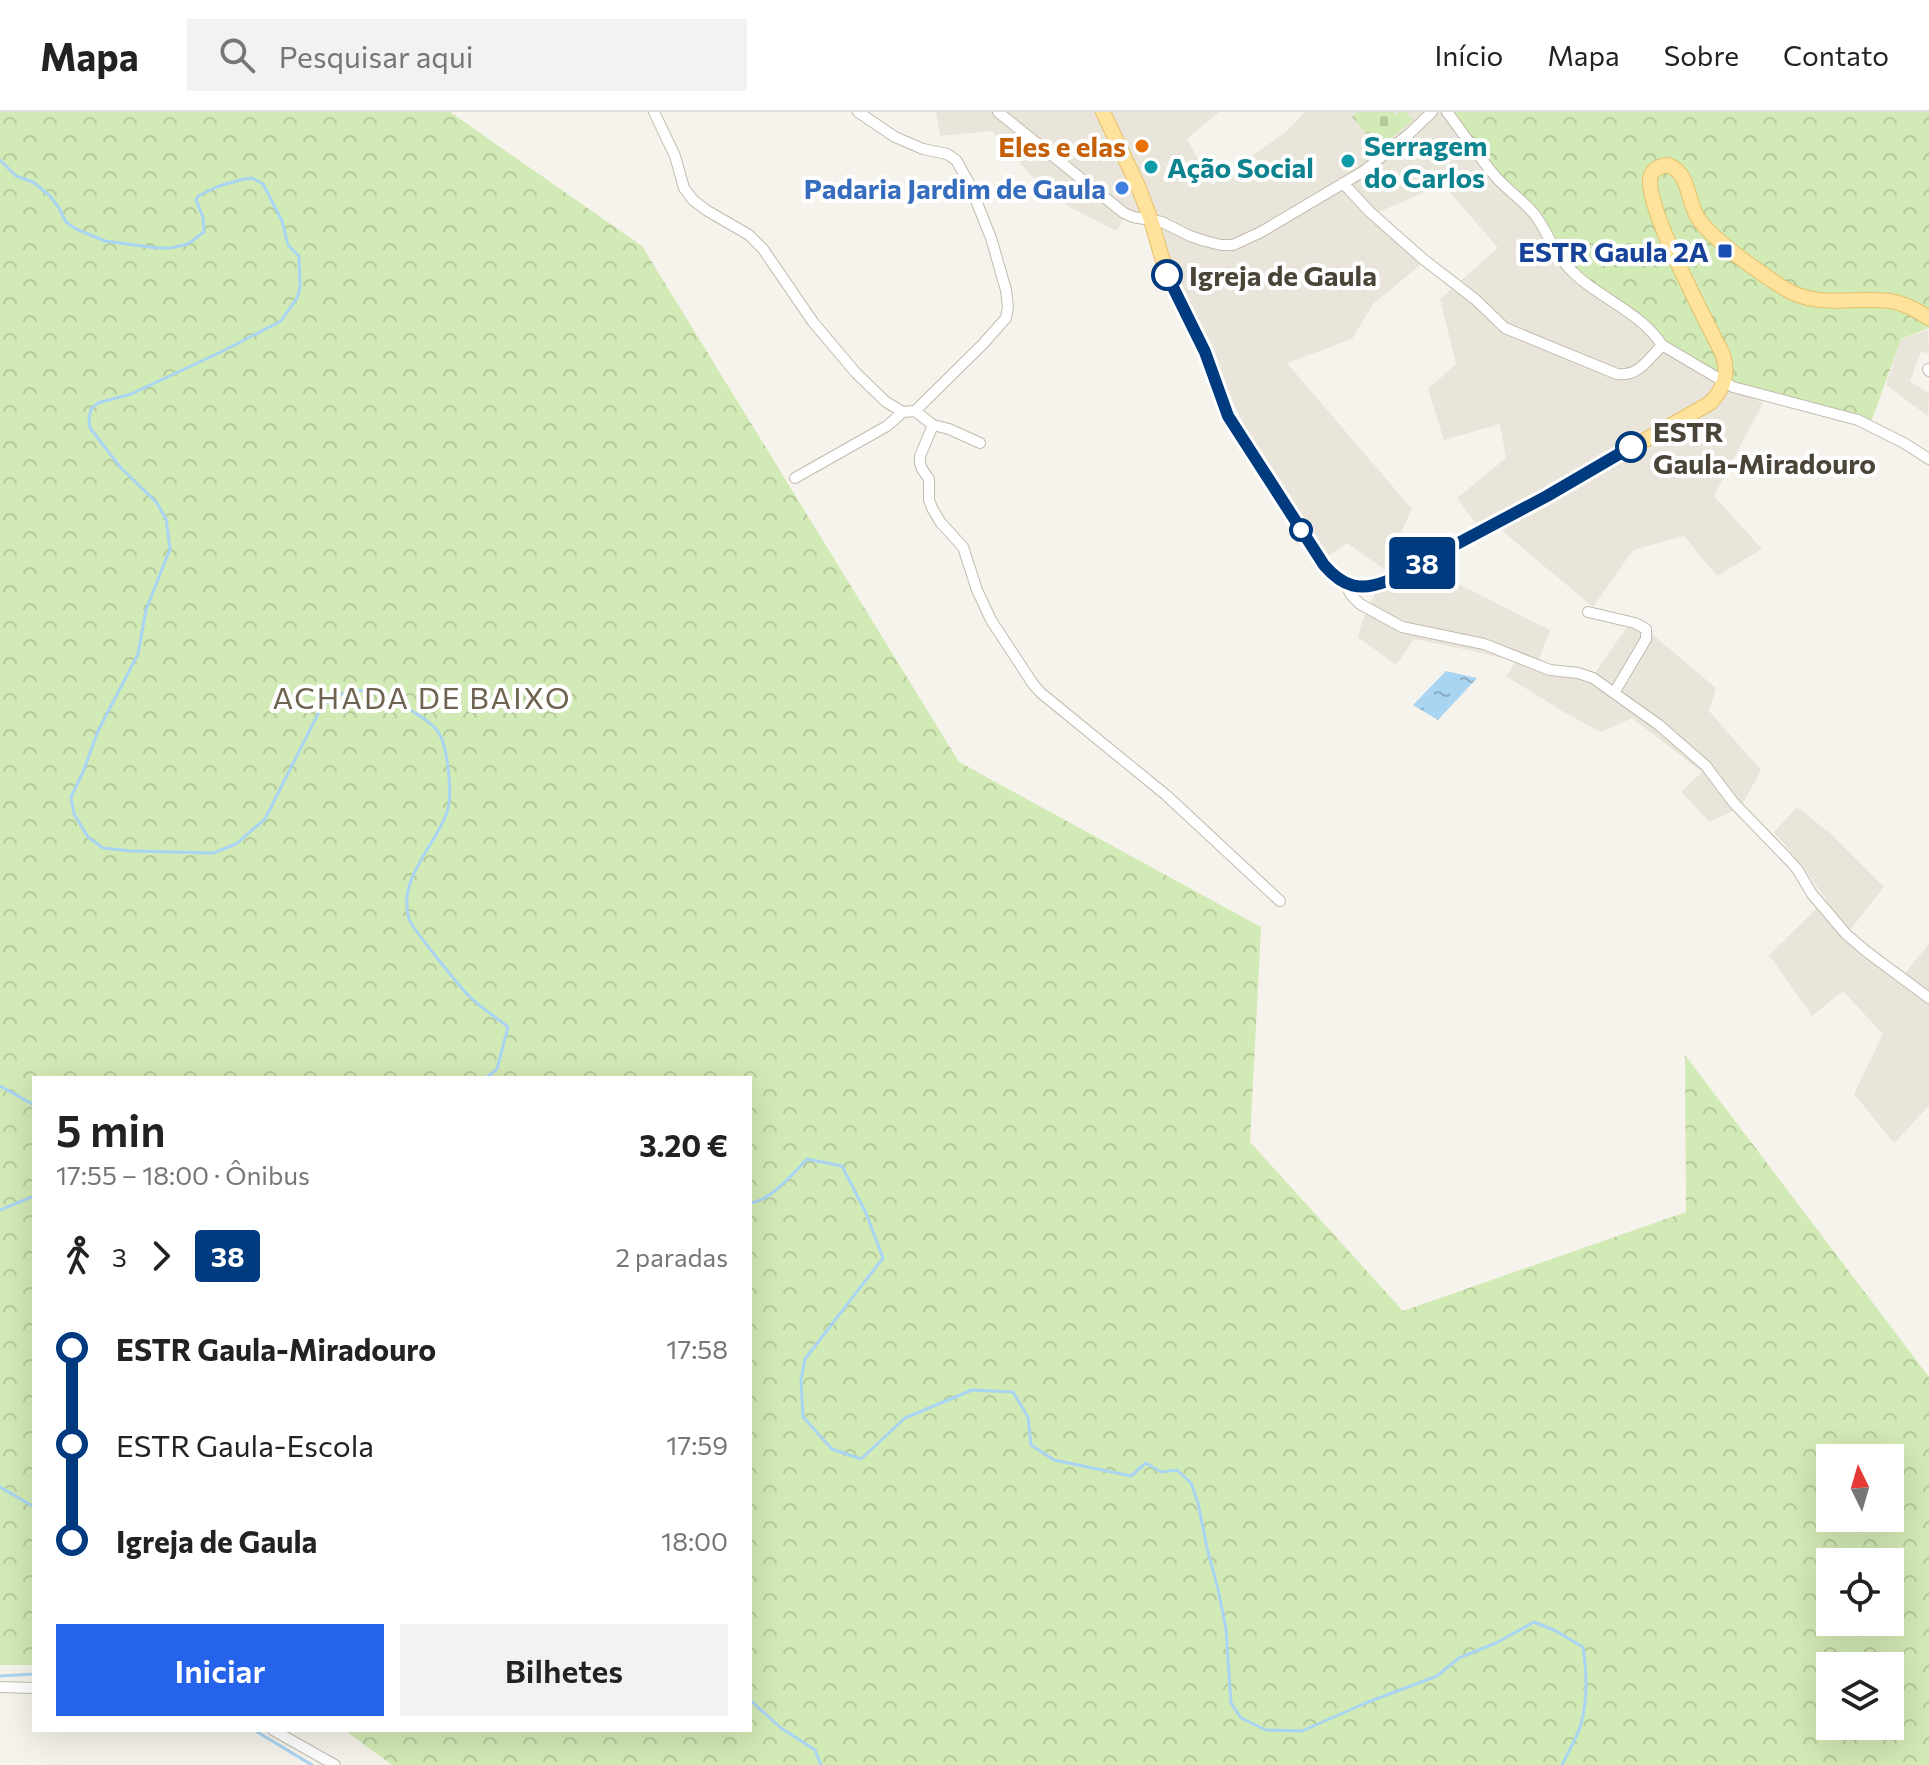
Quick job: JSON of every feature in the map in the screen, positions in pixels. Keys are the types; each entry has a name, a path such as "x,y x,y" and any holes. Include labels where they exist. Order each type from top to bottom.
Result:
{"main road":[{"path":"1103,112 1138,186 1167,275 1205,352 1228,416 1324,565 1333,576 1345,583 1365,587 1399,575 1547,496 1710,403 1719,393 1724,383 1726,365 1723,355 1674,252 1652,196 1652,172 1661,166 1673,167 1683,177 1693,210 1705,228 1784,288 1821,302 1893,301 1929,318"}],"street":[{"path":"654,112 675,156 684,188 693,200 749,235 763,249 813,322 856,373 886,402 903,412 915,411 1006,318 1006,290 991,238 969,183 956,160 947,154 923,149 895,137 858,112"},
{"path":"998,112 1124,213 1171,225 1190,236 1221,245 1244,241 1343,183 1379,160 1432,112"},
{"path":"1447,112 1497,178 1533,213 1567,266 1635,317 1656,335 1662,345 1724,383 1858,420 1929,459"},
{"path":"1343,183 1370,212 1423,259 1514,333 1624,375 1640,369 1662,345"},
{"path":"915,411 933,425 980,443"},
{"path":"795,478 887,426 903,412"},
{"path":"933,425 920,456 920,463 930,483 929,500 941,523 963,547 991,620 1033,684 1166,795 1280,901"},
{"path":"1345,583 1360,604 1402,627 1484,644 1542,668 1593,678 1659,725 1706,766 1733,802 1788,859 1812,894 1846,934 1929,998"},
{"path":"1588,612 1635,623 1646,629 1646,639 1614,693"},
{"path":"0,1687 32,1688"},
{"path":"277,1732 335,1765"}],"shaded area":[{"path":"936,112 1219,112 1187,139 1212,185 1287,131 1305,112 1491,112 1656,335 1726,386 1763,403 1714,496 1762,549 1717,576 1684,536 1633,550 1593,607 1500,529 1479,528 1457,498 1506,458 1500,424 1444,440 1428,389 1456,364 1440,299 1498,248 1443,184 1370,216 1424,262 1373,304 1352,339 1287,363 1412,509 1384,569 1347,543 1322,560 1274,489 1156,230 1230,244 1125,218 1116,231 1049,196 992,131 940,136"},
{"path":"1928,330 1929,354 1921,351 1910,381 1929,394 1928,416 1886,385 1901,339"},
{"path":"1425,567 1550,630 1537,665 1590,680 1627,627 1652,634 1716,688 1709,711 1761,770 1741,807 1710,822 1681,792 1702,772 1632,718 1601,732 1567,714 1506,676 1516,662 1414,639 1396,665 1358,637 1375,593"},
{"path":"1797,807 1830,833 1884,887 1850,930 1905,973 1929,944 1929,1106 1894,1143 1854,1094 1883,1034 1843,991 1812,1016 1769,955 1826,899 1774,832"}],"green space":[{"path":"0,112 450,112 642,246 959,762 1261,927 1250,1142 1403,1311 1686,1212 1685,1055 1929,1377 1929,1765 392,1765 347,1732 752,1732 752,1076 32,1076 32,1665 0,1665"},
{"path":"1357,112 1393,112 1396,115 1406,112 1413,120 1379,148 1352,117"},
{"path":"1448,112 1929,112 1929,328 1901,339 1870,425 1724,383 1576,275"}],"water":[{"path":"1446,671 1477,678 1438,720 1413,705"}],"waterway":[{"path":"0,160 16,176 33,182 50,196 66,222 76,229 105,241 157,248 188,244 204,232 203,217 196,200 198,196 219,186 252,178 263,184 282,221 288,245 299,256 300,288 281,321 131,394 98,403 91,409 90,428 121,468 157,503 166,519 170,549 146,610 138,654 98,731 71,797 74,814 88,837 103,848 213,853 236,844 265,819 322,706 328,701 349,692 371,692 418,715 436,729 444,745 450,794 447,812 408,890 409,919 469,996 508,1027 497,1069 488,1076"},
{"path":"0,1086 32,1104"},
{"path":"752,1202 773,1192 807,1159 842,1166 866,1213 883,1258 805,1359 801,1380 803,1417 832,1449 861,1459 905,1418 972,1390 1013,1392 1028,1417 1031,1445 1054,1460 1131,1476 1146,1463 1161,1472 1177,1470 1191,1483 1226,1629 1231,1703 1241,1718 1266,1730 1302,1731 1437,1676 1459,1658 1496,1643 1534,1622 1583,1647 1585,1705 1577,1734 1562,1765"},
{"path":"0,1210 32,1197"},
{"path":"0,1487 32,1506"},
{"path":"0,1676 32,1674"},
{"path":"752,1702 781,1728 815,1750 821,1765"},
{"path":"257,1732 312,1765"}],"bus line":[{"name":"38","path":"1167,275 1205,352 1228,416 1324,565 1333,576 1353,586 1365,587 1387,581 1547,496 1631,447"}],"place":[{"name":"Eles e elas","path":"1142,146"},
{"name":"Serragem do Carlos","path":"1348,161"},
{"name":"Ação Social","path":"1151,167"},
{"name":"Padaria Jardim de Gaula","path":"1122,188"},
{"name":"ESTR Gaula 2A","path":"1725,251"},
{"name":"Igreja de Gaula","path":"1167,275"},
{"name":"ESTR Gaula-Miradouro","path":"1631,447"}],"district":[{"name":"ACHADA DE BAIXO","path":"422,696"}]}
